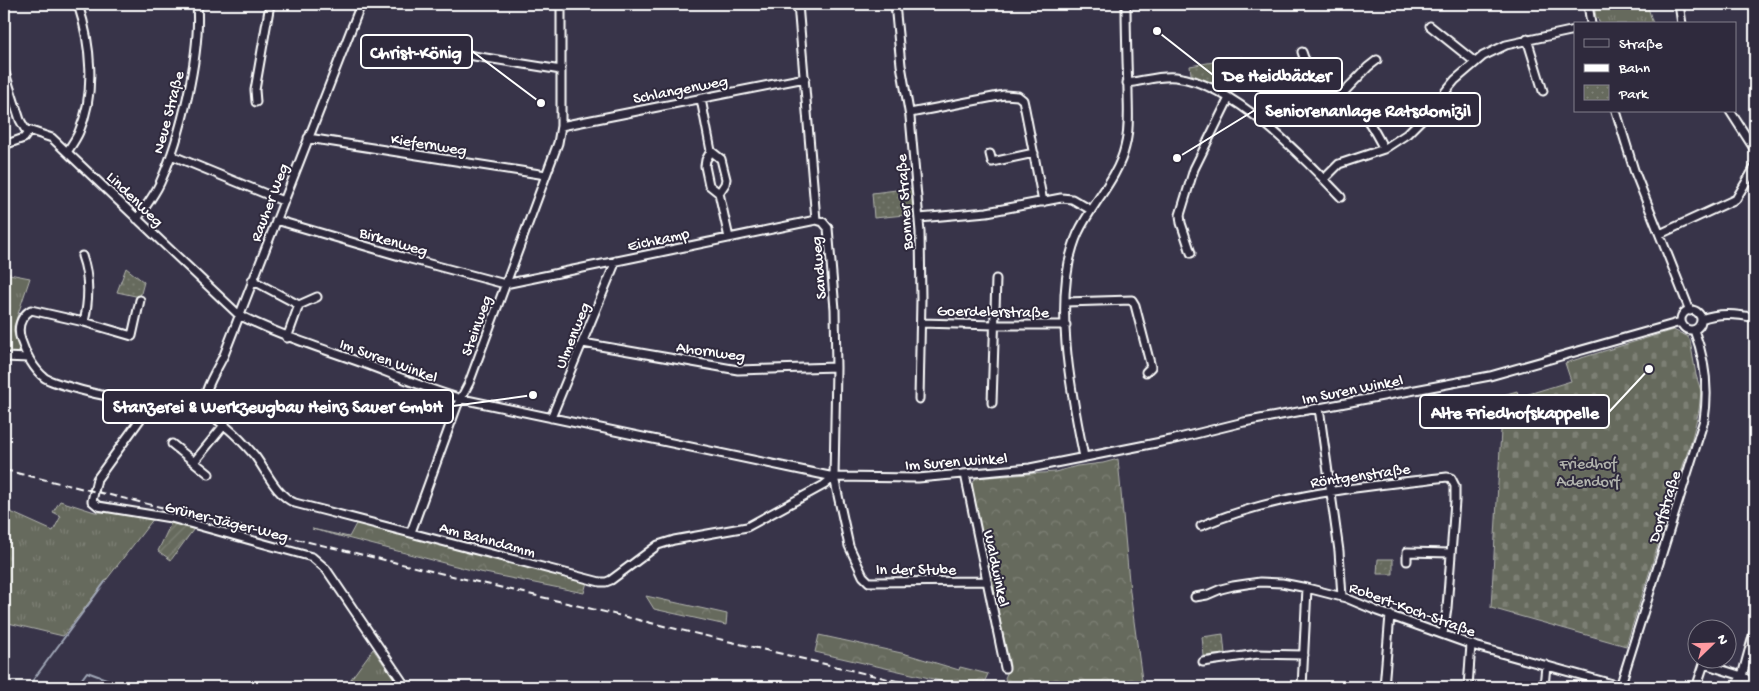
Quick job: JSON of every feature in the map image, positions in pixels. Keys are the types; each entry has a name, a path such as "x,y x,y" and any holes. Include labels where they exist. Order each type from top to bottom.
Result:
{"street":[{"path":"67,152 78,134 83,121 89,80 86,29 78,4"},
{"name":"Neue Straße","path":"137,219 157,189 171,155 181,120 193,65 197,34 197,4"},
{"path":"256,102 256,84 270,4"},
{"name":"Rauher Weg","path":"205,412 203,405 206,392 224,355 361,4"},
{"name":"Steinweg","path":"411,532 457,406 462,399 558,143 561,126 561,4"},
{"name":"Sandweg","path":"798,4 816,220 824,222 828,228 835,308 834,477"},
{"name":"Bonner Straße","path":"895,4 901,65 910,113 919,218 921,252 919,399"},
{"path":"1084,457 1071,387 1065,302 1069,260 1079,233 1119,165 1125,150 1128,134 1126,4"},
{"path":"1588,4 1592,22"},
{"path":"1678,4 1682,22"},
{"path":"1430,26 1474,62"},
{"path":"1324,178 1339,164 1384,149 1408,133 1455,80 1474,62 1494,50 1527,39 1574,30"},
{"path":"1527,39 1542,91"},
{"path":"430,49 561,70"},
{"path":"1302,52 1305,63 1311,70 1325,83 1342,94 1366,118 1384,149"},
{"path":"1342,94 1377,60"},
{"path":"4,70 20,120 25,129 29,131 24,138 4,145"},
{"path":"1127,83 1162,77 1179,77 1205,86 1229,98 1268,127 1324,178 1341,197"},
{"name":"Schlangenweg","path":"561,126 805,78"},
{"path":"910,113 1004,95 1018,96 1024,104 1043,202"},
{"path":"1192,253 1180,214 1194,169 1229,98"},
{"path":"701,99 711,151 705,164 709,185 719,193 729,238"},
{"path":"1616,112 1634,170 1690,310 1697,313 1701,320 1699,326 1694,330 1686,328 1682,322 1683,314 1690,310"},
{"path":"1731,112 1755,150"},
{"name":"Lindenweg","path":"29,131 48,136 67,152 239,315"},
{"name":"Kiefernweg","path":"308,138 546,175"},
{"path":"711,151 722,161 726,179 719,193"},
{"path":"990,154 992,162 1034,153"},
{"path":"171,155 283,201"},
{"path":"1660,234 1736,199 1755,167"},
{"path":"919,218 987,212 1067,198 1091,210"},
{"name":"Birkenweg","path":"276,220 406,258 505,284"},
{"name":"Eichkamp","path":"505,284 816,220"},
{"path":"82,256 88,289 84,322"},
{"name":"Ulmenweg","path":"551,418 616,261"},
{"path":"992,403 996,279"},
{"path":"252,280 299,305"},
{"path":"287,338 299,305 317,296"},
{"path":"4,357 29,358 21,340 19,327 25,313 31,310 84,322 132,336 140,300"},
{"path":"1065,302 1132,300 1135,305 1151,367 1146,372"},
{"name":"Im Suren Winkel","path":"239,315 287,338 462,399 834,477 901,478 1018,470 1171,440 1235,424 1490,376 1682,322"},
{"path":"1701,320 1711,316 1734,315 1755,318"},
{"name":"Goerdelerstraße","path":"921,323 1066,325"},
{"name":"Dorfstraße","path":"1620,686 1704,420 1706,383 1702,356 1694,330"},
{"name":"Ahornweg","path":"583,343 736,370 836,367"},
{"name":"Am Bahndamm","path":"29,358 38,371 52,381 98,395 192,407 205,412 224,424 255,456 280,492 290,501 600,582 606,582 615,577 658,545 674,540 747,527 824,485 834,477"},
{"name":"Grüner-Jäger-Weg","path":"150,402 147,410 97,479 92,501 94,504 171,518 312,557 329,574 406,687"},
{"path":"1319,408 1340,557 1342,596"},
{"path":"194,462 224,424"},
{"path":"172,444 209,474"},
{"name":"Waldwinkel","path":"964,474 1005,668"},
{"name":"In der Stube","path":"834,477 848,546 866,580 874,583 987,581"},
{"name":"Röntgenstraße","path":"1201,526 1269,503 1331,492 1451,478 1455,486 1455,497 1447,608 1443,634"},
{"path":"1407,561 1407,552 1451,553"},
{"name":"Robert-Koch-Straße","path":"1196,597 1207,595 1220,589 1260,582 1282,583 1307,588 1342,596 1471,644 1620,686"},
{"path":"1302,687 1307,588"},
{"path":"1384,687 1390,615"},
{"path":"1735,687 1742,676 1755,629"},
{"path":"1468,687 1471,644"},
{"path":"1203,662 1258,654 1304,655"},
{"path":"1544,687 1546,665"},
{"path":"1698,682 1703,668"},
{"path":"1722,668 1742,676 1755,685"}],"green space":[{"path":"1594,4 1647,4 1652,22 1599,22 1596,18"},
{"path":"1242,57 1253,66 1233,93 1191,74 1190,66"},
{"path":"913,188 915,214 874,218 872,193"},
{"path":"126,268 144,282 140,297 117,292"},
{"path":"4,273 30,278 14,326 14,333 21,350 14,355 4,354"},
{"name":"Friedhof Adendorf","path":"1673,330 1687,336 1690,340 1696,375 1701,391 1699,410 1692,438 1626,646 1491,608 1503,395 1517,391 1519,397 1571,381 1565,363"},
{"path":"1118,459 1130,592 1143,687 1011,686 1005,678 1010,666 971,486 976,478 1055,472"},
{"path":"60,501 95,512 129,513 154,518 63,636 4,622 4,509 53,531 61,516 53,512"},
{"path":"172,521 196,526 171,560 158,551"},
{"path":"357,522 587,582 584,593 475,571 312,529 349,537"},
{"path":"1378,559 1393,559 1393,574 1377,574"},
{"path":"646,596 727,614 726,625 654,609"},
{"path":"1223,634 1225,654 1204,656 1202,637"},
{"path":"819,635 906,654 959,670 960,667 988,674 982,687 963,687 815,652"},
{"path":"373,649 400,687 345,687"}],"waterway":[{"path":"28,687 105,582"},
{"path":"76,687 87,672 128,687"}],"railway":[{"path":"4,470 922,687"}],"place":[{"name":"De Heidbäcker","path":"1157,31"},
{"name":"Christ-König","path":"541,103"},
{"name":"Seniorenanlage Ratsdomizil","path":"1177,158"},
{"name":"Alte Friedhofskappelle","path":"1649,369"},
{"name":"Stanzerei & Werkzeugbau Heinz Sauer GmbH","path":"533,395"}]}
